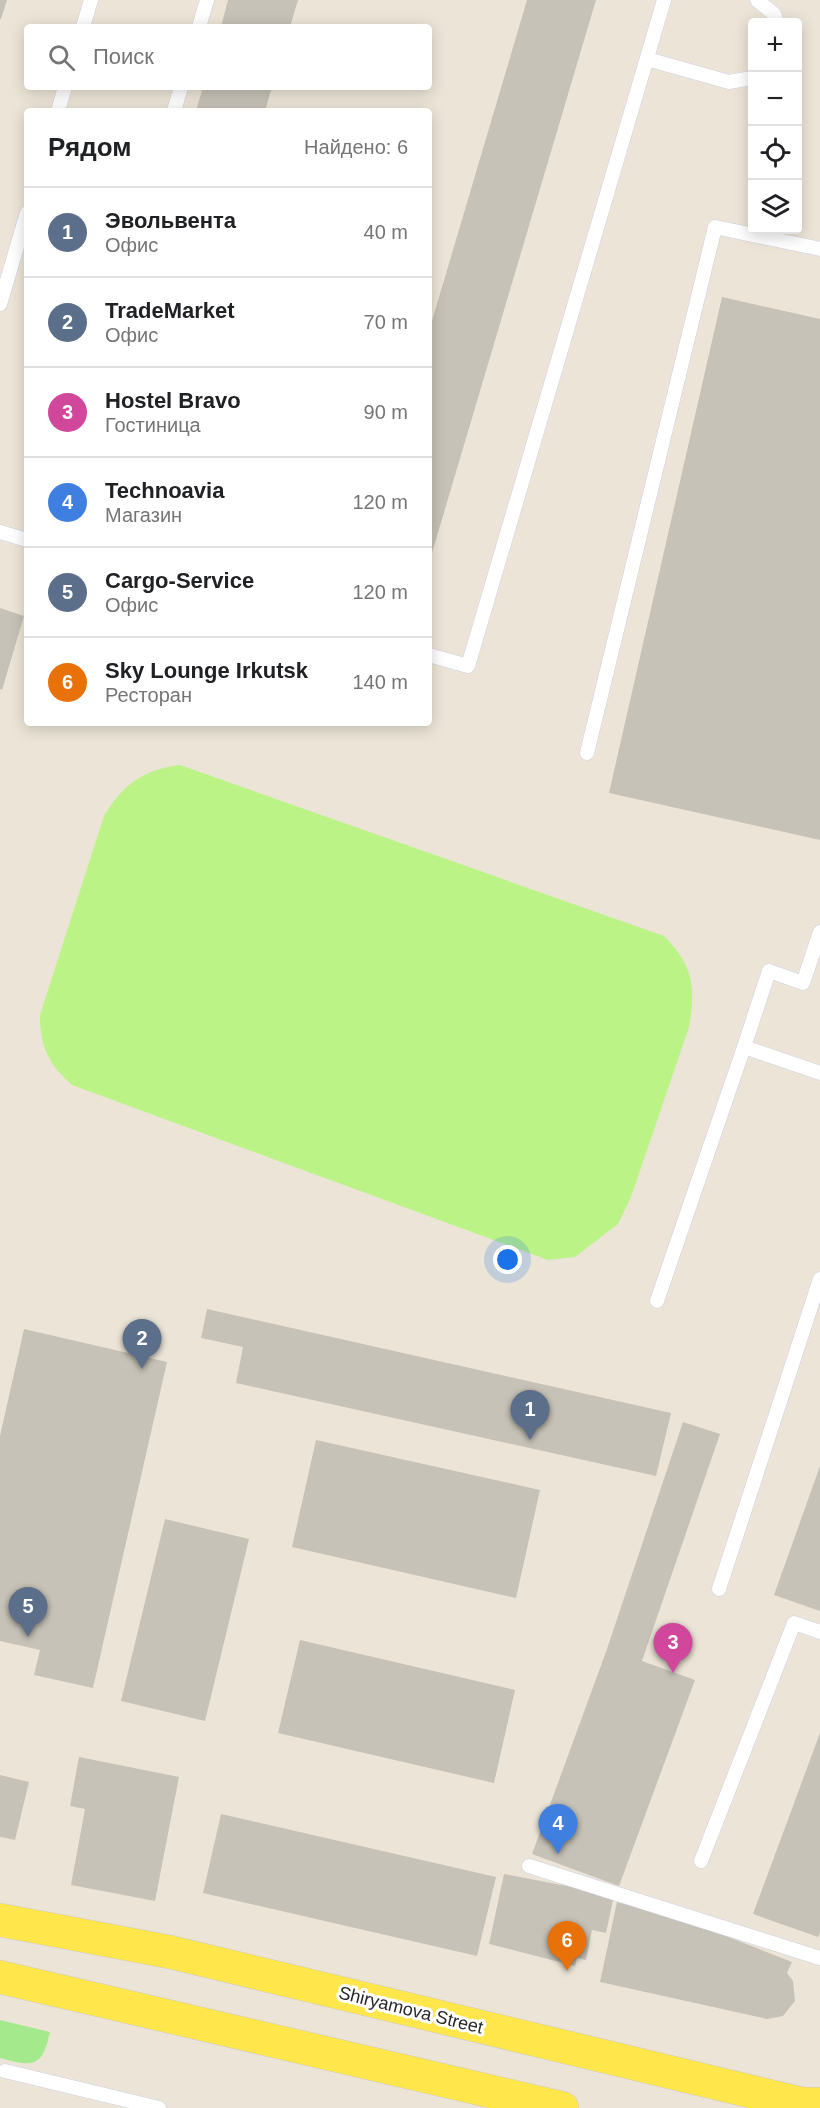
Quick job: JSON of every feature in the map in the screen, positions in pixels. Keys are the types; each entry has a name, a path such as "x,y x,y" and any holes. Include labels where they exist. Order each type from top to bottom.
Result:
{"main road":[{"name":"Shiryamova Street","path":"0,1920 170,1952 802,2104 820,2104"},
{"path":"0,1977 562,2108"}],"lane":[{"path":"84,24 91,0"},
{"path":"200,24 207,0"},
{"path":"432,656 468,666 664,0"},
{"path":"757,0 774,14 776,18"},
{"path":"647,58 729,82 748,79"},
{"path":"59,108 64,90"},
{"path":"175,108 180,90"},
{"path":"0,304 24,223"},
{"path":"587,753 715,227 820,249"},
{"path":"0,532 24,539"},
{"path":"657,1301 769,971 803,983 820,932"},
{"path":"744,1047 820,1073"},
{"path":"719,1589 820,1279"},
{"path":"701,1861 794,1623 820,1632"},
{"path":"529,1866 820,1958"},
{"path":"5,2071 159,2108"}],"green space":[{"path":"180,765 664,936 681,957 690,977 692,1000 689,1027 631,1197 618,1224 575,1257 548,1260 72,1085 57,1070 44,1045 40,1015 104,816 119,795 135,780 167,767"},
{"path":"0,2020 50,2032 47,2044 39,2058 34,2062 21,2063 0,2058"}],"building":[{"path":"0,0 7,0 1,19 0,19"},
{"path":"228,0 298,0 291,24 222,24"},
{"path":"527,0 596,0 432,553 432,321"},
{"path":"202,90 271,90 266,108 197,108"},
{"path":"722,297 820,319 820,840 609,793"},
{"path":"0,608 24,616 2,690 0,689"},
{"path":"207,1309 671,1413 656,1476 236,1383 243,1347 201,1338"},
{"path":"24,1329 167,1362 93,1688 34,1675 40,1650 0,1641 0,1436"},
{"path":"683,1422 720,1434 642,1661 695,1680 619,1886 532,1854 607,1649"},
{"path":"316,1440 540,1490 516,1598 292,1547"},
{"path":"820,1466 820,1611 774,1595"},
{"path":"165,1519 249,1539 205,1721 121,1701"},
{"path":"300,1640 515,1690 494,1783 278,1733"},
{"path":"820,1733 820,1933 818,1937 753,1914"},
{"path":"79,1757 179,1777 155,1901 71,1885 85,1809 70,1806"},
{"path":"0,1775 29,1782 15,1840 0,1837"},
{"path":"221,1814 496,1877 477,1956 203,1893"},
{"path":"504,1874 614,1895 606,1933 592,1930 586,1960 577,1958 575,1966 489,1944"},
{"path":"617,1902 688,1921 792,1962 787,1973 793,1981 795,2001 783,2016 767,2019 600,1982"}],"place":[{"name":"TradeMarket","path":"142,1369"},
{"name":"Эвольвента","path":"530,1440"},
{"name":"Cargo-Service","path":"28,1637"},
{"name":"Hostel Bravo","path":"673,1673"},
{"name":"Technoavia","path":"558,1854"},
{"name":"Sky Lounge Irkutsk","path":"567,1971"}]}
